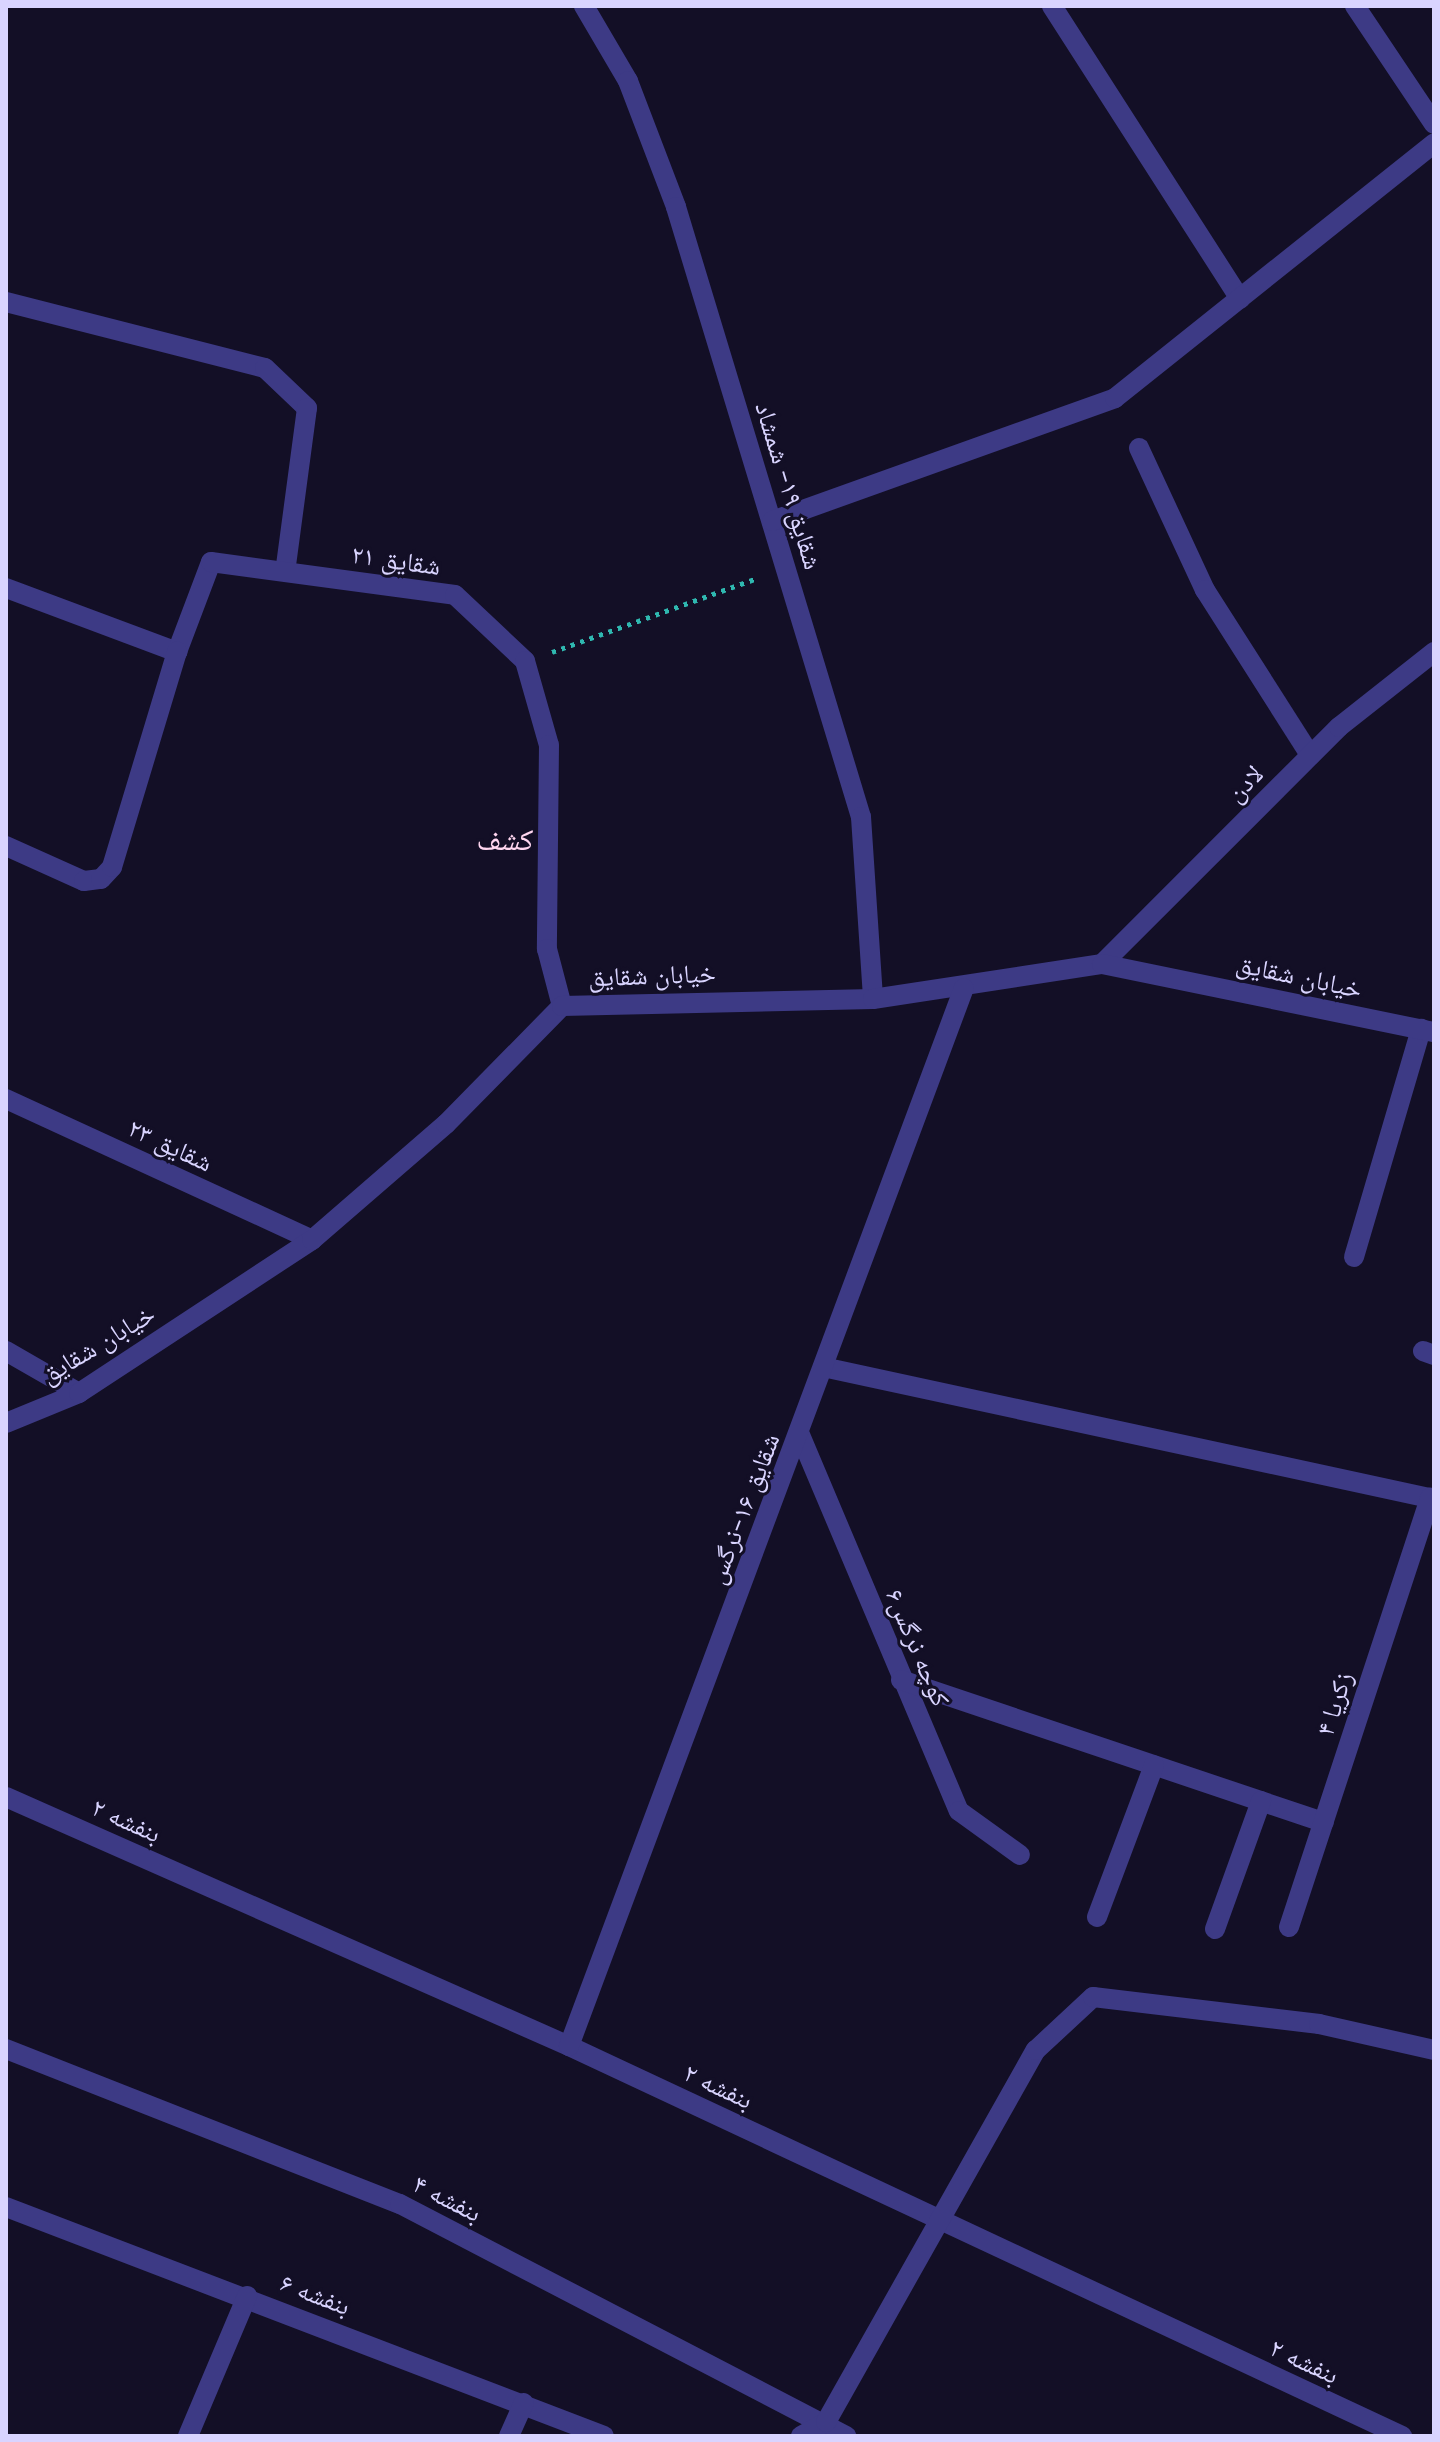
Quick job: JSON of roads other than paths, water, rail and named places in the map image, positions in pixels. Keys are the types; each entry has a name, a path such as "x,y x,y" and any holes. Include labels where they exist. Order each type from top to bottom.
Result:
{"street":[{"name":"شقایق ۱۹- شمشاد","path":"584,6 628,81 676,207 861,817 873,999"},
{"path":"1052,6 1240,299"},
{"path":"1355,6 1434,124"},
{"path":"772,521 1115,398 1434,143"},
{"path":"6,302 265,368 307,408 285,572"},
{"path":"1139,448 1205,590 1310,755"},
{"name":"شقایق ۲۱","path":"177,652 211,562 455,595 525,661 549,745 547,949 562,1006"},
{"path":"6,588 177,652 107,873 84,881 6,846"},
{"name":"لادن","path":"1102,964 1310,755 1434,652"},
{"name":"خیابان شقایق","path":"6,1423 79,1393 312,1240 446,1124 514,1047 562,1006 873,999 964,988 1102,964 1427,1030"},
{"name":"شقایق ۱۶-نرگس","path":"569,2046 800,1435 964,988"},
{"path":"1354,1257 1427,1030"},
{"name":"شقایق ۲۳","path":"6,1099 312,1240"},
{"path":"6,1351 79,1393"},
{"path":"823,1367 1432,1498"},
{"name":"کوچه نرگس۶","path":"800,1435 959,1811 1020,1855"},
{"name":"زکریا ۴","path":"1289,1927 1432,1498"},
{"path":"901,1680 1324,1822"},
{"path":"1097,1917 1154,1765"},
{"name":"بنفشه ۲","path":"6,1797 569,2046 1402,2436"},
{"path":"1215,1929 1261,1801"},
{"path":"801,2436 826,2422 1036,2050 1093,1997 1319,2024 1434,2050"},
{"name":"بنفشه ۴","path":"6,2049 400,2204 826,2422 846,2436"},
{"name":"بنفشه ۶","path":"6,2207 247,2296 604,2436"},
{"path":"188,2436 247,2296"},
{"path":"509,2436 524,2403"}],"district":[{"name":"کشف","path":"505,840"}]}
